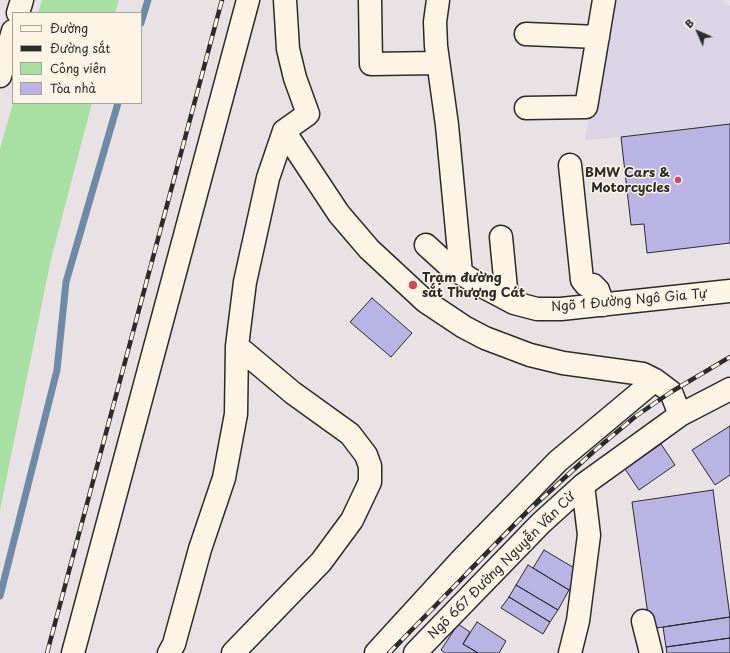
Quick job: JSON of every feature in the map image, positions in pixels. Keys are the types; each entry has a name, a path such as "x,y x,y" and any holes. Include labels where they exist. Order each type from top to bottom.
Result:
{"street":[{"path":"18,12 22,0"},
{"path":"73,653 248,0"},
{"path":"169,653 174,644 200,549 224,478 236,414 237,346 245,282 268,178 284,131 308,114 295,78 288,49 285,0"},
{"path":"370,0 371,64 437,63"},
{"path":"438,0 435,22 437,63 447,125 461,273"},
{"path":"526,108 586,107 604,0"},
{"path":"0,76 12,34"},
{"path":"526,34 598,37"},
{"path":"284,131 339,214 369,249 425,301 464,327 485,338 530,355 563,363 631,371 655,380 671,392 680,415"},
{"path":"570,165 582,280 586,285 594,285 598,290 603,305"},
{"path":"501,237 507,299"},
{"name":"Ngõ 1 Đường Ngô Gia Tự","path":"426,245 449,266 461,273 507,299 537,309 561,309 730,291"},
{"path":"233,653 321,562 352,520 370,482 370,466 366,455 350,434 293,393 237,346"},
{"path":"376,653 463,558 558,462 655,380"},
{"name":"Ngõ 667 Đường Nguyễn Văn Cừ","path":"418,651 541,523 584,485 680,415 730,389"},
{"path":"570,653 578,621 589,535 584,485"},
{"path":"643,621 651,653"}],"shaded area":[{"path":"609,0 722,0 730,6 730,243 647,253 644,224 631,225 621,137 585,140"}],"green space":[{"path":"42,0 119,0 115,12 38,12"},
{"path":"13,104 92,104 51,259 0,510 0,149"}],"building":[{"name":"BMW Cars & Motorcycles","path":"730,124 730,243 647,253 644,224 631,225 621,137"},
{"path":"372,298 412,333 391,357 350,322"},
{"path":"730,426 730,475 715,485 692,450"},
{"path":"661,444 675,465 639,490 625,469"},
{"path":"713,490 730,617 650,629 632,502"},
{"path":"544,550 581,572 569,590 533,568"},
{"path":"528,565 569,590 558,610 516,585"},
{"path":"516,585 558,610 550,622 509,597"},
{"path":"509,597 550,622 543,634 501,608"},
{"path":"730,617 730,638 666,647 663,627"},
{"path":"477,622 506,641 499,653 478,653 463,644"},
{"path":"458,624 470,632 463,644 478,653 445,653 441,650"},
{"path":"730,638 730,653 667,653 666,647"}],"waterway":[{"path":"142,20 148,0"},
{"path":"0,596 57,370 66,282 118,104"}],"railway":[{"path":"47,653 222,0"},
{"path":"389,653 527,512 593,452 636,416 671,392 730,357"}],"place":[{"name":"BMW Cars & Motorcycles","path":"678,180"},
{"name":"Trạm đường sắt Thượng Cát","path":"413,285"}]}
